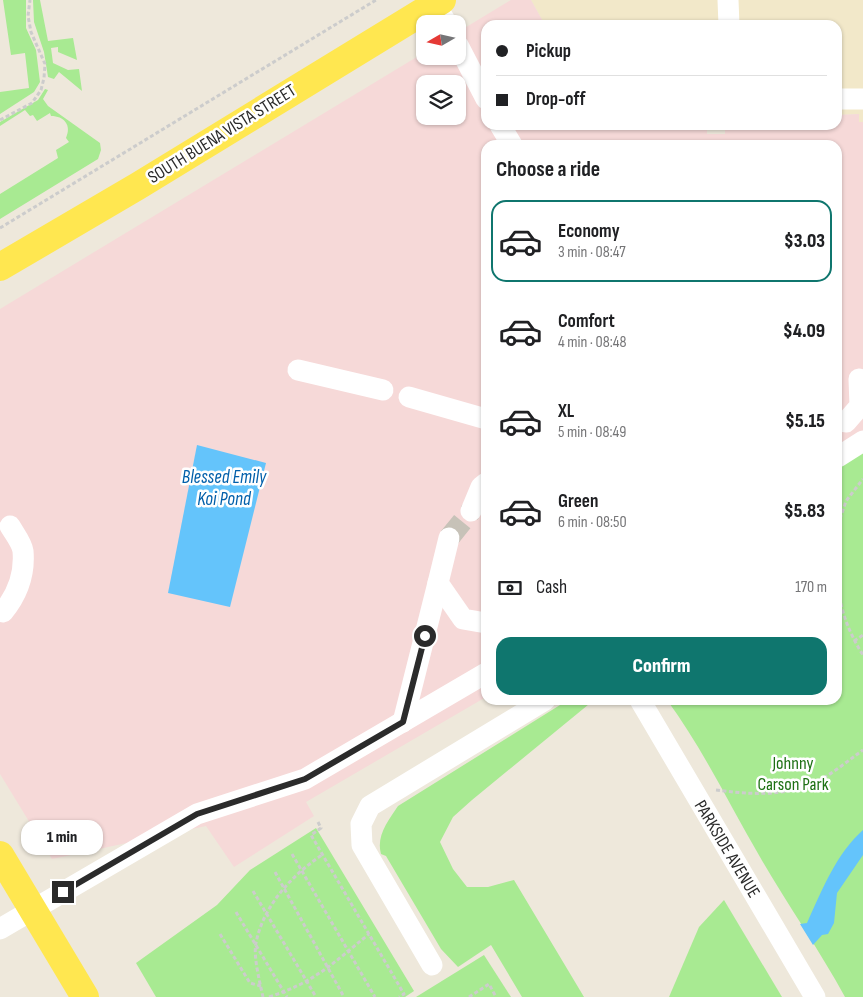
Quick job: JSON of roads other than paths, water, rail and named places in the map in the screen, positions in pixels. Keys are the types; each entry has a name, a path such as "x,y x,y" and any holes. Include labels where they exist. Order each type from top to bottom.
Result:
{"main road":[{"name":"SOUTH BUENA VISTA STREET","path":"0,266 138,186 439,5"},
{"path":"0,855 85,997"}],"street":[{"path":"728,0 729,20"},
{"path":"466,61 481,90"},
{"path":"842,99 863,99"},
{"path":"298,370 383,390"},
{"path":"849,420 860,406 859,379"},
{"path":"409,397 481,418"},
{"path":"842,454 863,441"},
{"path":"471,511 481,487"},
{"path":"4,612 14,599 21,580 23,550 10,526"},
{"path":"403,722 450,538"},
{"path":"438,584 463,619 481,622"},
{"path":"0,929 197,814 305,779 481,676"},
{"path":"432,965 362,845 361,824 370,806 537,705"},
{"name":"PARKSIDE AVENUE","path":"643,705 814,997"}],"water":[{"name":"Blessed Emily Koi Pond","path":"197,445 266,463 230,607 168,593"},
{"path":"863,830 863,855 837,893 834,923 828,934 822,935 813,945 800,924 807,923 837,861"}],"tunnel":[{"path":"449,538 471,511"}],"park label":[{"name":"Johnny Carson Park","path":"793,773"}]}
